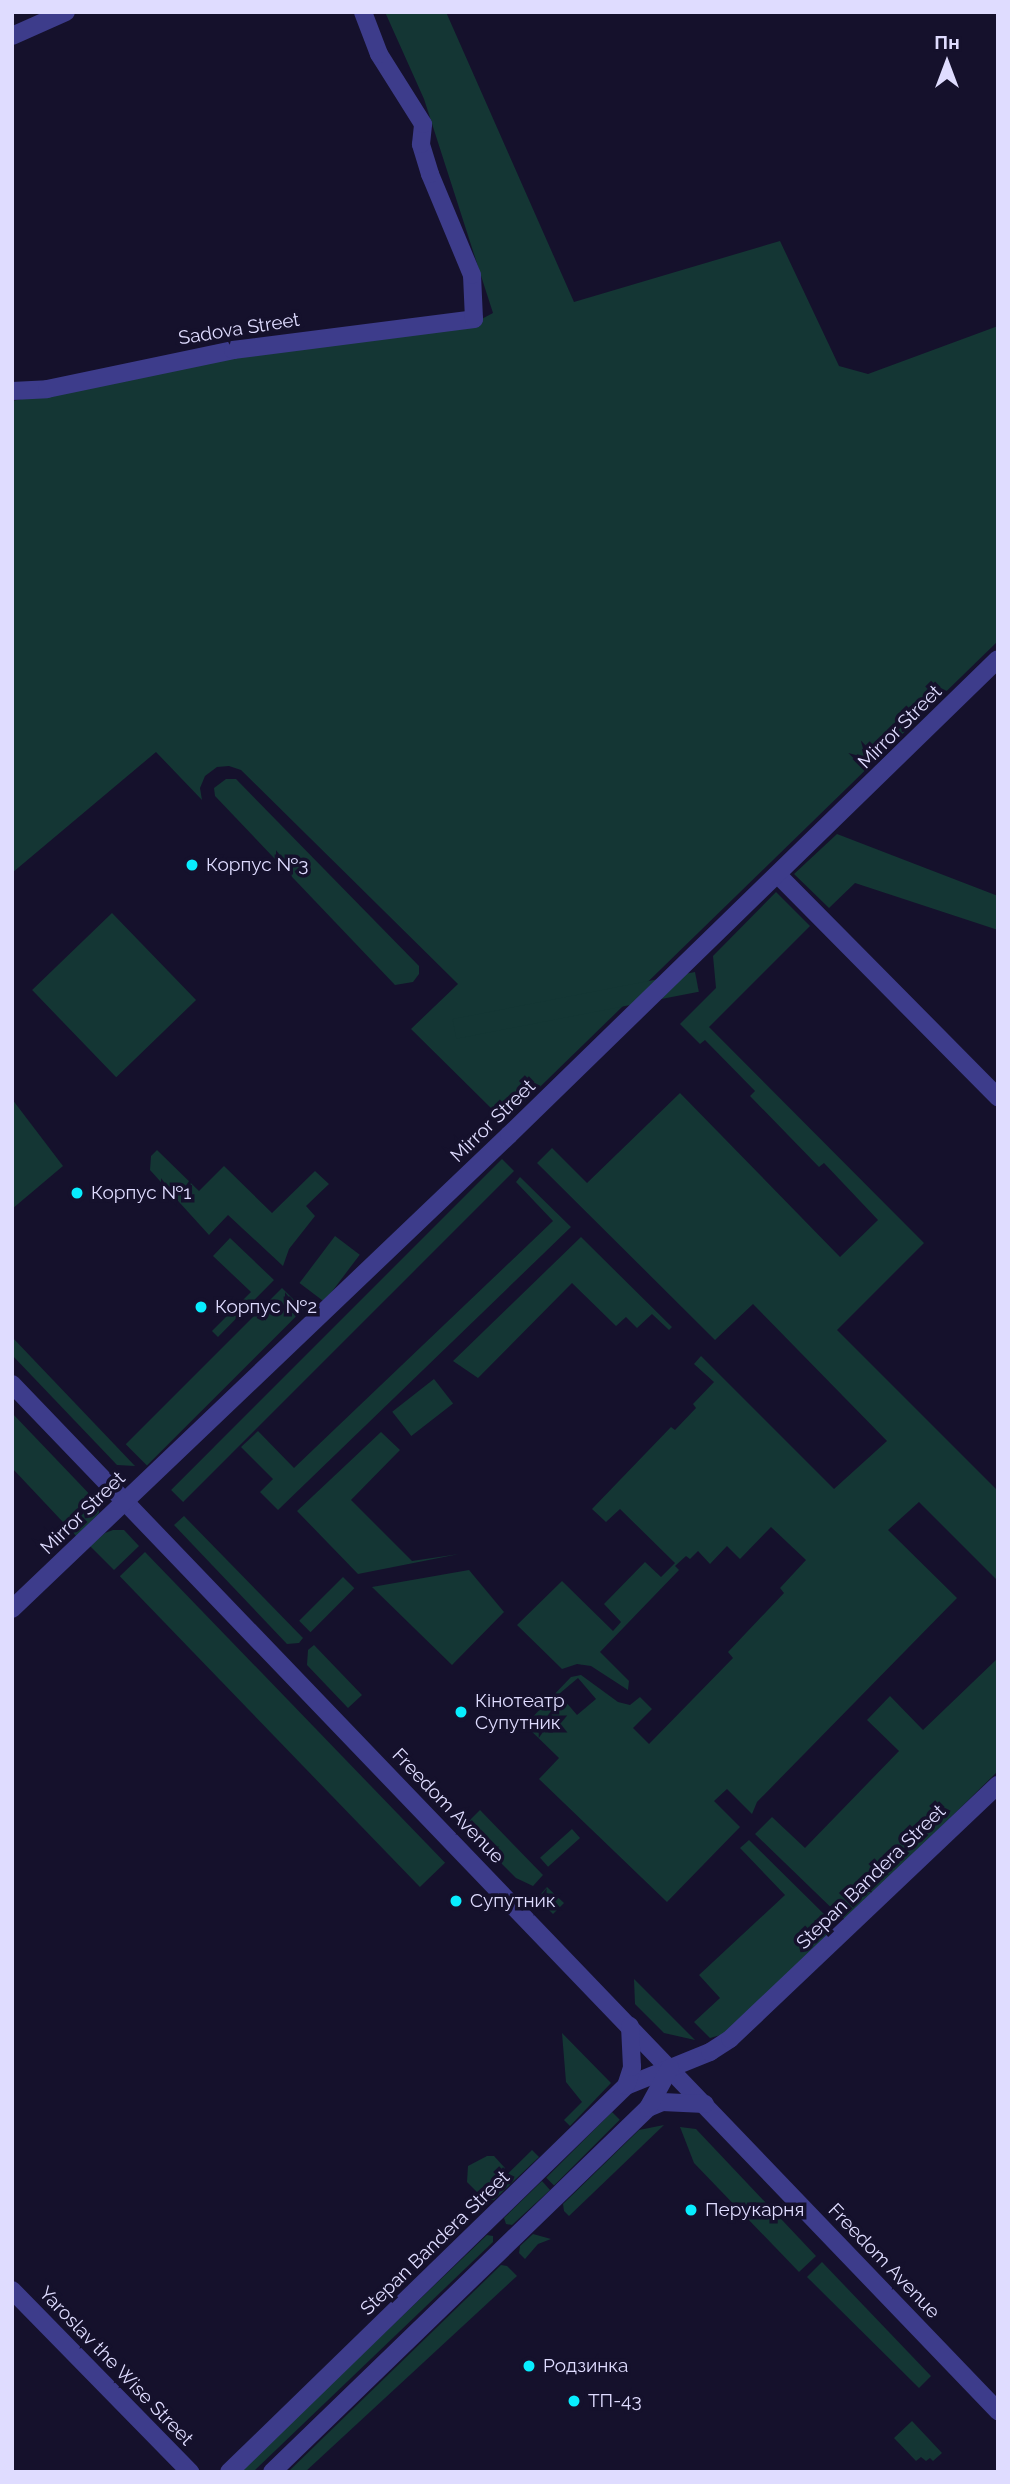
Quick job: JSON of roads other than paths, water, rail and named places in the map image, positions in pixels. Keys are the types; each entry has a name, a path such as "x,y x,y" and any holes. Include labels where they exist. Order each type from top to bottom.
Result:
{"street":[{"path":"12,36 66,12"},
{"name":"Sadova Street","path":"13,389 47,389 233,350 474,319 472,275 430,174 421,144 423,124 379,54 363,12"},
{"name":"Mirror Street","path":"12,1609 778,875 998,659"},
{"path":"778,875 998,1097"},
{"name":"Freedom Avenue","path":"12,1384 998,2411"},
{"name":"Stepan Bandera Street","path":"229,2472 626,2087 710,2052 730,2039 998,1785"},
{"path":"626,2087 632,2067 630,2026"},
{"path":"272,2472 648,2108 670,2068"},
{"path":"648,2108 662,2102 705,2104"},
{"path":"498,2211 501,2228 517,2234"},
{"path":"482,2227 496,2233 501,2249"},
{"name":"Yaroslav the Wise Street","path":"12,2290 190,2472"}],"place":[{"name":"Корпус №3","path":"192,865"},
{"name":"Корпус №1","path":"77,1193"},
{"name":"Корпус №2","path":"201,1307"},
{"name":"Кінотеатр Супутник","path":"461,1712"},
{"name":"Супутник","path":"456,1901"},
{"name":"Перукарня","path":"691,2210"},
{"name":"Родзинка","path":"529,2366"},
{"name":"ТП-43","path":"574,2401"}]}
